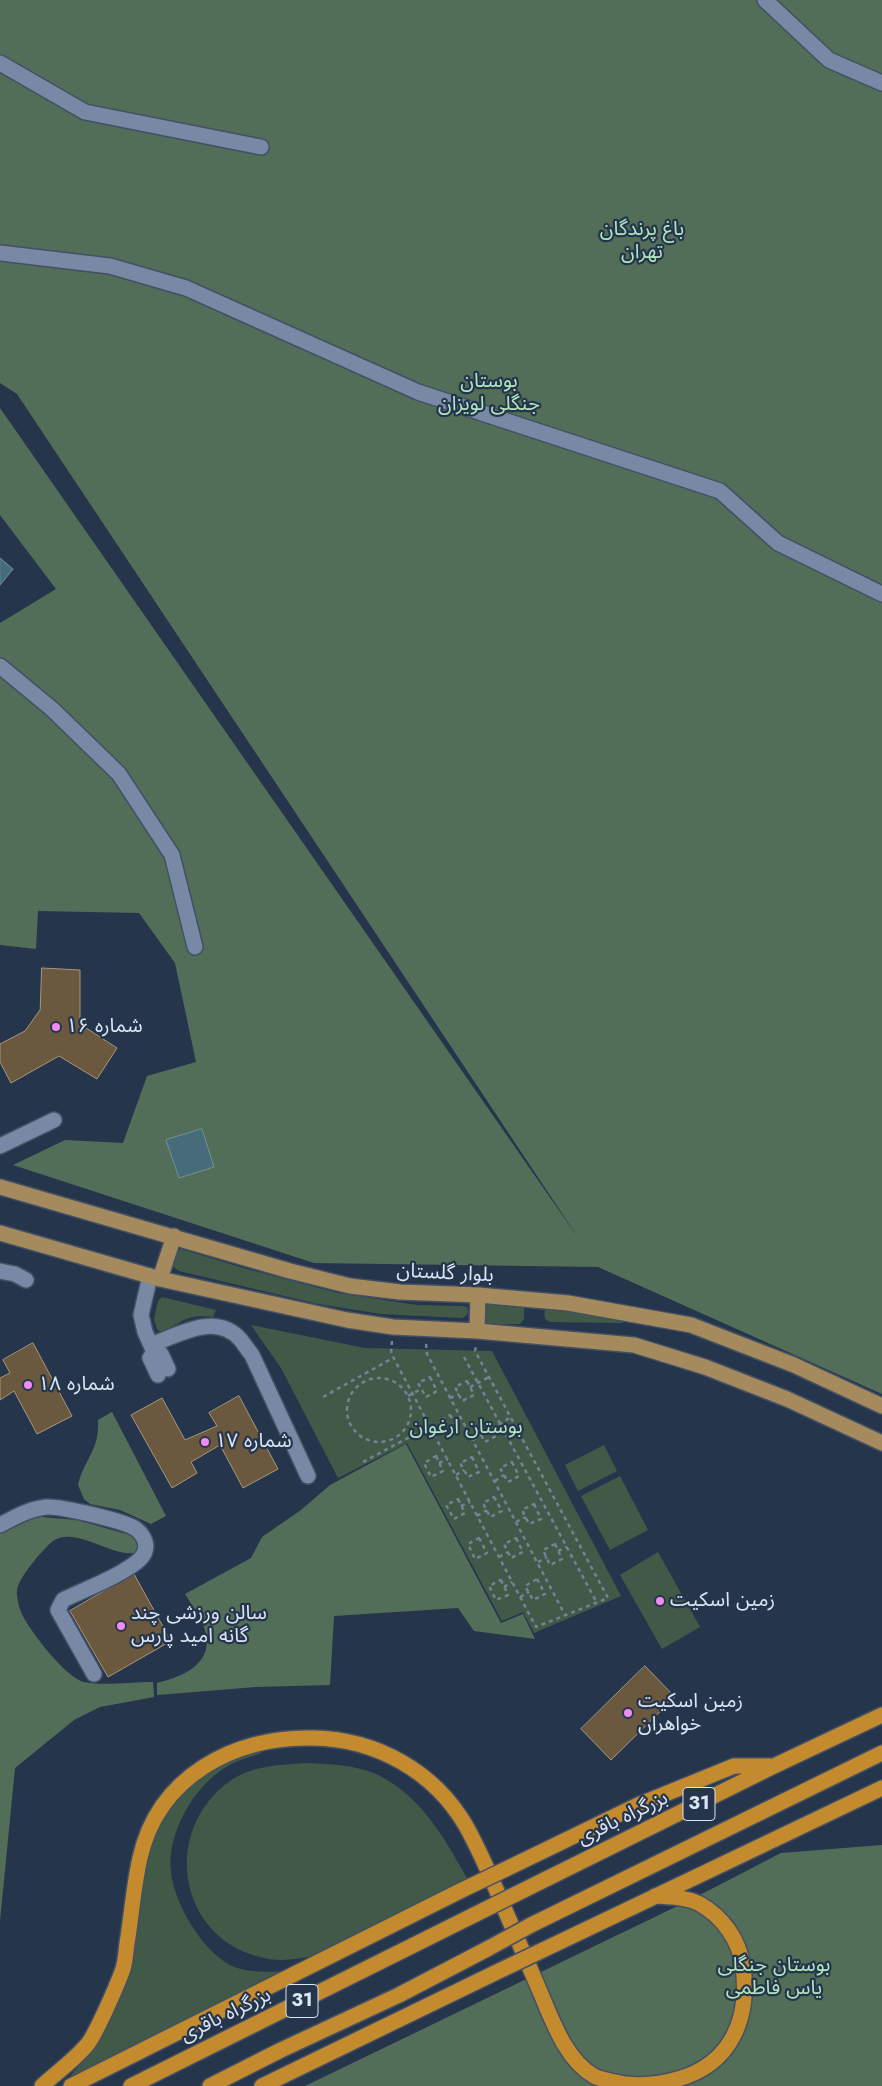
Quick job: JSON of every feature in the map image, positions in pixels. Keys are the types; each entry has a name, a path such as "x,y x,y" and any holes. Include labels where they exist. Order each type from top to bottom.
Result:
{"highway":[{"name":"بزرگراه باقری","path":"131,2086 774,1766 882,1715"},
{"path":"42,2086 88,2044 123,1968 140,1857 150,1825 172,1794 198,1770 220,1756 245,1746 268,1740 295,1737 325,1738 360,1744 388,1753 416,1771 438,1791 464,1823 485,1864 554,2023 573,2058 595,2076 628,2084 660,2085 699,2072 721,2054 731,2041 743,2009 745,1983 741,1955 732,1933 699,1904 680,1898 655,1896"},
{"name":"31","path":"210,2086 281,2050 399,1995 531,1925 882,1753"},
{"path":"71,2086 460,1891 638,1805 734,1766 774,1766"},
{"path":"262,2086 882,1788"}],"main road":[{"name":"بلوار گلستان","path":"0,1187 290,1271 350,1286 400,1292 478,1295 568,1303 691,1325 794,1365 882,1406"},
{"path":"0,1233 155,1277 346,1320 393,1327 477,1331 634,1344 705,1367 778,1395 882,1443"},
{"path":"155,1277 174,1236"},
{"path":"477,1331 478,1295"}],"street":[{"path":"765,0 830,60 882,83"},
{"path":"0,63 85,112 261,147"},
{"path":"0,253 110,266 186,288 418,392 720,491 778,543 882,594"},
{"path":"0,666 52,709 119,774 172,855 195,947"},
{"path":"0,1146 54,1120"},
{"path":"0,1271 15,1274 26,1280"},
{"path":"155,1277 141,1315 144,1332 152,1348 161,1354 163,1372"},
{"path":"152,1348 206,1325 223,1328 239,1338 252,1355 308,1476"},
{"path":"0,1525 25,1511 48,1507 70,1510 134,1527 144,1537 146,1550 141,1558 125,1569 63,1600 58,1610 94,1674"}],"path":[{"path":"393,1327 391,1353 536,1627 608,1598 475,1351 477,1331"},
{"path":"426,1328 427,1354 565,1615"},
{"path":"464,1357 597,1602"},
{"path":"323,1397 394,1358"},
{"path":"360,1376 364,1382"},
{"path":"430,1377 437,1391 426,1397 421,1389 418,1383 430,1377"},
{"path":"470,1387 489,1377"},
{"path":"378,1378 389,1379 398,1384 408,1396 412,1411 410,1422 404,1432 395,1439 385,1443 374,1443 363,1439 349,1423 347,1413 348,1402 352,1393 364,1382 378,1378"},
{"path":"467,1381 474,1395 462,1401 459,1394 455,1387 467,1381"},
{"path":"408,1396 421,1389"},
{"path":"450,1398 459,1394"},
{"path":"450,1415 458,1430 446,1435 442,1428 439,1421 450,1415"},
{"path":"492,1428 511,1417"},
{"path":"454,1422 461,1419"},
{"path":"489,1422 496,1436 484,1442 481,1435 477,1428 489,1422"},
{"path":"363,1462 430,1426"},
{"path":"433,1433 442,1428"},
{"path":"472,1440 481,1435"},
{"path":"395,1439 397,1443"},
{"path":"436,1456 439,1463 443,1471 431,1477 424,1462 436,1456"},
{"path":"472,1457 479,1472 468,1478 464,1470 460,1463 472,1457"},
{"path":"439,1463 448,1459"},
{"path":"476,1465 483,1460"},
{"path":"512,1462 519,1476 508,1482 504,1475 500,1468 512,1462"},
{"path":"516,1469 523,1465"},
{"path":"456,1475 464,1470"},
{"path":"494,1481 504,1475"},
{"path":"494,1497 502,1511 490,1517 487,1510 483,1503 494,1497"},
{"path":"458,1499 461,1506 465,1513 454,1519 446,1505 458,1499"},
{"path":"498,1504 505,1501"},
{"path":"461,1506 470,1502"},
{"path":"534,1504 541,1518 530,1524 526,1517 522,1510 534,1504"},
{"path":"537,1511 545,1506"},
{"path":"477,1516 487,1510"},
{"path":"516,1522 526,1517"},
{"path":"480,1538 483,1545 487,1553 475,1559 468,1544 480,1538"},
{"path":"516,1538 523,1552 512,1558 508,1552 504,1544 516,1538"},
{"path":"483,1545 490,1541"},
{"path":"555,1544 562,1559 550,1565 547,1557 543,1550 555,1544"},
{"path":"558,1551 567,1546"},
{"path":"499,1557 508,1552"},
{"path":"538,1562 547,1557"},
{"path":"501,1580 504,1586 508,1594 496,1600 489,1586 501,1580"},
{"path":"537,1580 545,1594 533,1600 529,1592 526,1586 537,1580"},
{"path":"504,1586 512,1582"},
{"path":"520,1597 529,1592"}],"green space":[{"name":"بوستان جنگلی لویزان","path":"0,0 882,0 882,1394 598,1267 314,1263 13,1165 65,1140 123,1143 147,1076 196,1062 175,963 139,913 38,911 36,949 0,945 0,623 56,589 0,515 0,408 579,1239 17,394 0,383"},
{"path":"181,1249 243,1268 338,1293 417,1305 462,1306 467,1307 468,1312 462,1318 381,1314 318,1304 179,1271 171,1265 175,1251"},
{"path":"162,1297 216,1310 213,1317 190,1318 161,1332 157,1329 154,1319 158,1301"},
{"path":"486,1301 524,1307 524,1319 520,1324 487,1324 484,1319"},
{"path":"549,1304 624,1320 623,1323 550,1322 545,1319 544,1315 545,1309"},
{"name":"بوستان ارغوان","path":"251,1325 365,1348 492,1351 621,1596 534,1633 523,1612 502,1621 407,1443 338,1478 281,1368"},
{"path":"112,1412 166,1516 151,1524 120,1510 90,1504 84,1499 78,1485 97,1439 98,1420"},
{"path":"406,1444 501,1623 523,1614 535,1639 474,1631 458,1608 334,1616 330,1685 256,1687 157,1695 157,1683 179,1676 197,1665 203,1657 206,1648 207,1638 203,1625 185,1594 251,1558 262,1537 301,1510 330,1485"},
{"path":"604,1445 617,1471 578,1491 565,1465"},
{"path":"620,1476 648,1530 610,1550 581,1496"},
{"path":"42,1517 77,1520 137,1537 140,1544 138,1552 129,1553 73,1537 62,1537 53,1541 43,1550 22,1578 17,1595 21,1612 31,1630 58,1663 76,1679 99,1684 153,1682 154,1697 100,1707 74,1720 15,1768 0,1921 0,1532 28,1518"},
{"name":"زمین اسکیت","path":"658,1552 700,1627 662,1649 620,1575"},
{"path":"256,1751 262,1753 239,1761 214,1775 193,1799 178,1827 173,1843 171,1873 173,1884 186,1916 209,1949 228,1964 235,1967 257,1971 288,1972 69,2078 103,2035 127,1977 145,1873 156,1830 175,1801 215,1765"},
{"path":"307,1763 360,1769 376,1774 392,1783 419,1806 441,1834 468,1880 313,1956 283,1960 264,1958 235,1947 213,1930 197,1907 188,1881 187,1854 194,1827 208,1802 230,1781 258,1769 277,1765"},
{"name":"بوستان جنگلی یاس فاطمی","path":"882,1845 882,2086 305,2086 692,1899 781,1853"}],"water":[{"path":"0,558 13,569 0,585"},
{"path":"202,1129 214,1167 179,1178 166,1140"}],"building":[{"name":"شماره ۱۶","path":"42,968 80,970 80,1024 117,1048 97,1079 59,1056 11,1083 0,1062 0,1044 25,1031 40,1010"},
{"name":"شماره ۱۸","path":"33,1343 72,1416 37,1434 14,1391 0,1400 0,1378 10,1373 3,1360"},
{"name":"شماره ۱۷","path":"239,1396 278,1469 243,1488 220,1445 191,1462 197,1473 172,1488 131,1415 162,1398 185,1440 217,1426 209,1413"},
{"name":"سالن ورزشی چند گانه امید پارس","path":"134,1574 171,1641 108,1677 70,1611"},
{"name":"زمین اسکیت خواهران","path":"645,1666 675,1697 611,1760 581,1729"}],"place":[{"name":"شماره ۱۶","path":"56,1027"},
{"name":"شماره ۱۸","path":"28,1385"},
{"name":"شماره ۱۷","path":"205,1442"},
{"name":"زمین اسکیت","path":"660,1601"},
{"name":"سالن ورزشی چند گانه امید پارس","path":"121,1626"},
{"name":"زمین اسکیت خواهران","path":"628,1713"}],"park label":[{"name":"باغ پرندگان تهران","path":"642,242"}]}
